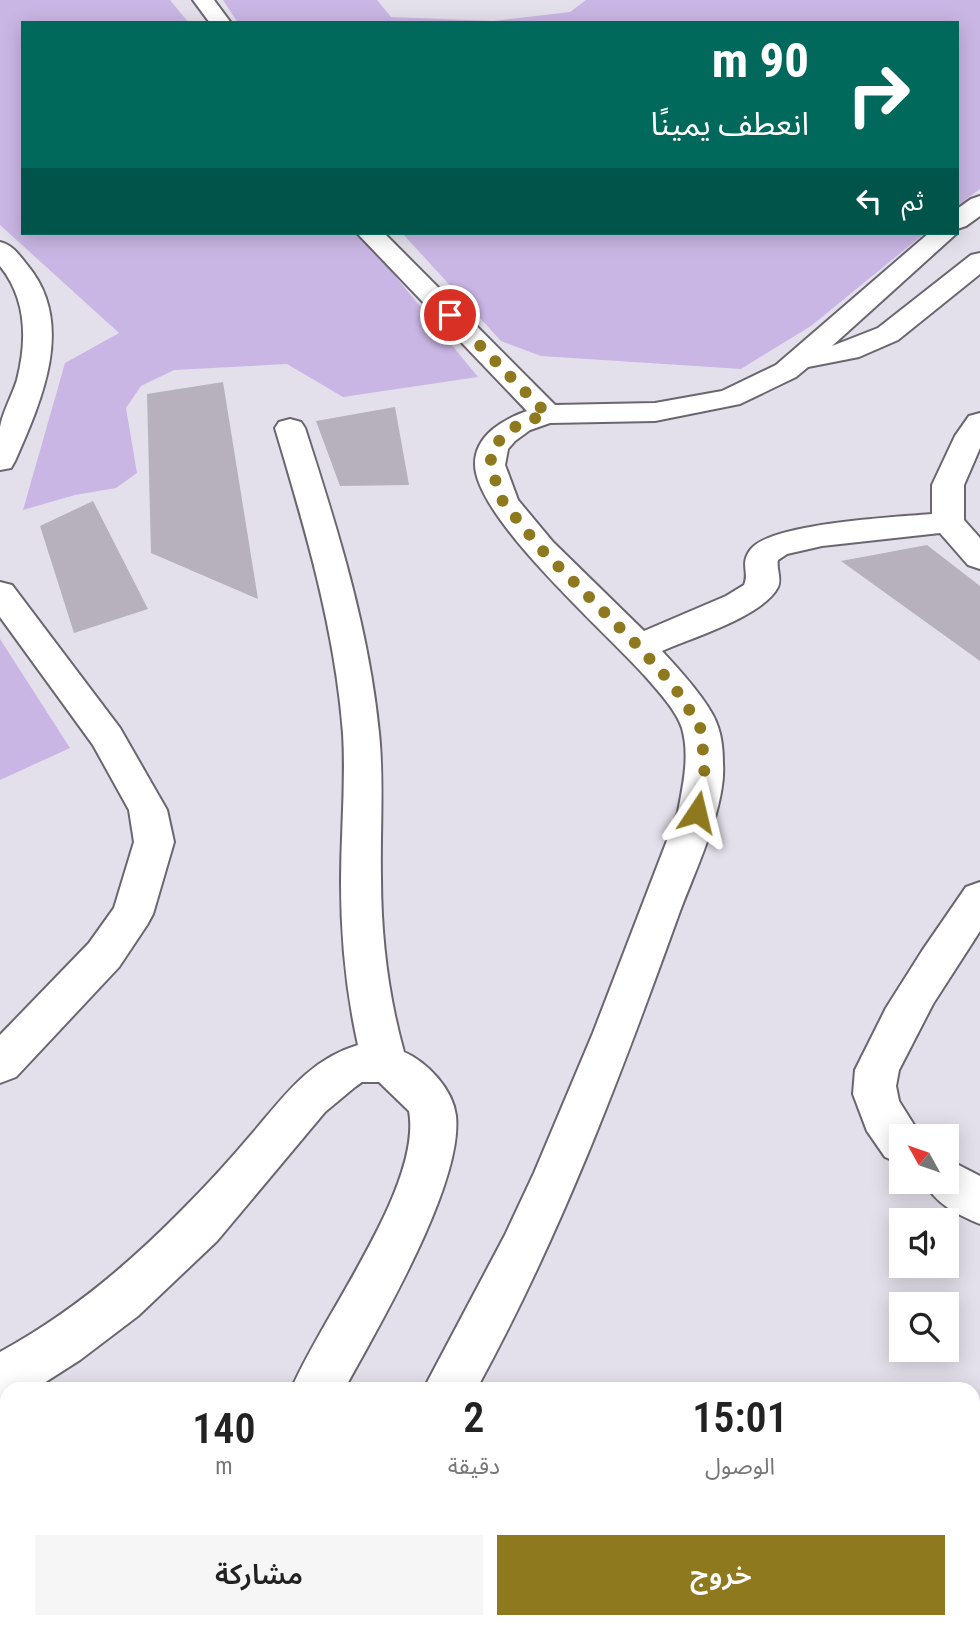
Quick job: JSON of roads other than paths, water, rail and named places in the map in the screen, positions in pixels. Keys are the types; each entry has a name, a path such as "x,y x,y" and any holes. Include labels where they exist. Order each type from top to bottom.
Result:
{"street":[{"path":"203,0 219,21"},
{"path":"959,220 980,204"},
{"path":"372,235 547,414"},
{"path":"452,1382 512,1274 554,1183 697,812 705,767 700,726 673,685 541,549 503,502 490,465 493,448 519,424 547,414 655,412 730,398 786,371 942,235"},
{"path":"0,250 30,289 40,325 36,359 27,394 0,461"},
{"path":"798,360 849,351 888,334 980,261"},
{"path":"980,422 970,436 948,485 948,522 980,558"},
{"path":"290,428 320,521 342,615 361,733 361,903 372,1000 385,1063"},
{"path":"639,647 738,604 762,587 765,579 760,564 763,554 776,546 811,538 948,522"},
{"path":"0,593 107,737 148,810 154,842 133,914 104,955 0,1063"},
{"path":"889,1125 878,1109 873,1083 891,1040 943,951 980,898"},
{"path":"0,1380 81,1331 153,1273 196,1231 299,1108 339,1072 372,1060 385,1063 411,1080 433,1113 434,1133 408,1220 320,1382"},
{"path":"959,1188 980,1202"}]}
